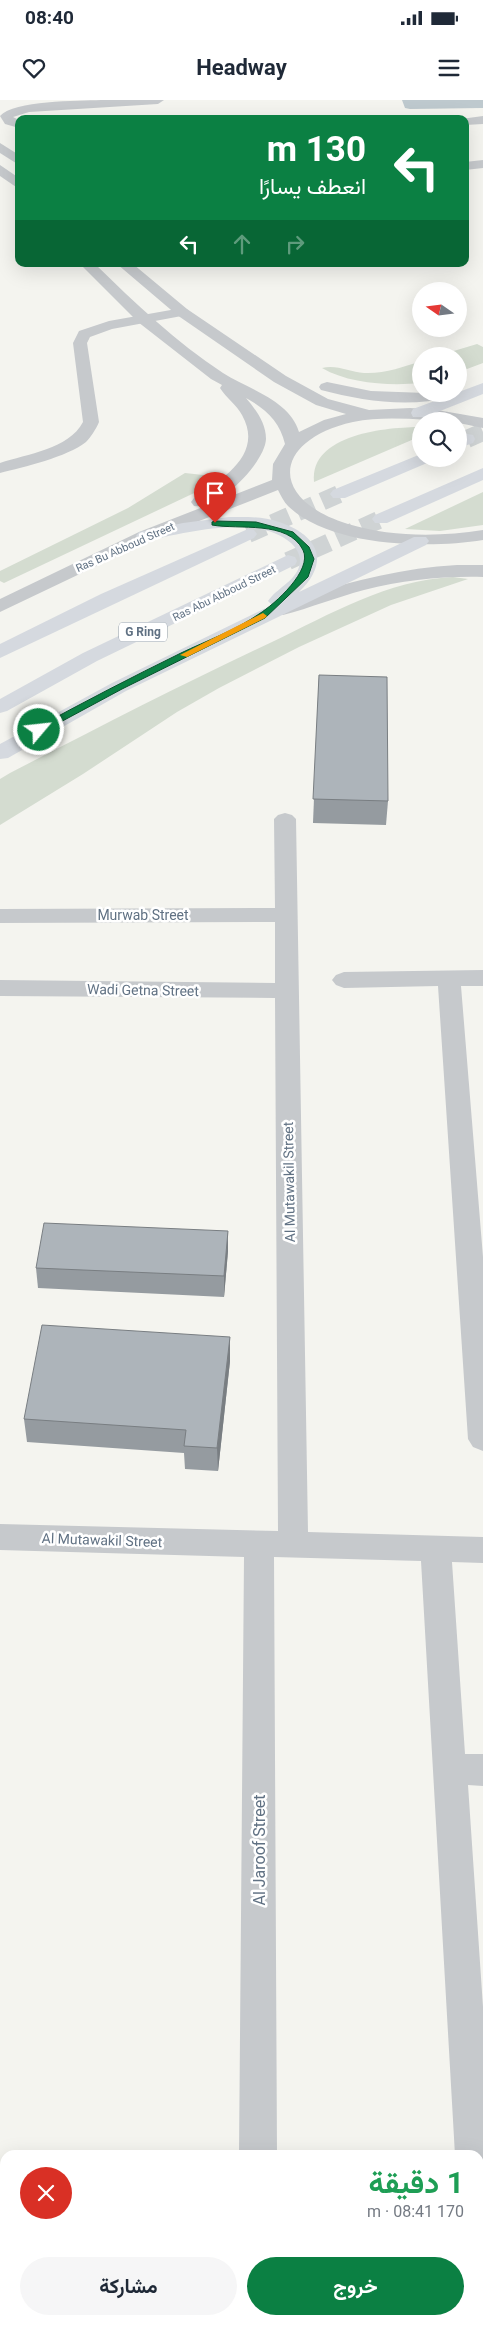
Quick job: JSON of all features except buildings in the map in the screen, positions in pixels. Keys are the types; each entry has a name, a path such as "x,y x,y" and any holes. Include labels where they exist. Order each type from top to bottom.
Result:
{"highway":[{"path":"419,412 483,387"},
{"path":"339,494 412,463"},
{"path":"381,519 483,473"},
{"path":"145,536 205,524 242,522 280,529 300,540 306,548 310,559 306,572 295,586 262,616"},
{"path":"0,652 108,598 248,534"},
{"path":"0,753 120,687 262,616 420,541"},
{"name":"Ras Abu Abboud Street","path":"0,707 90,657 288,561"}],"street":[{"path":"15,123 8,121 6,116 29,108 158,100"},
{"path":"469,121 483,120"},
{"path":"0,147 15,158"},
{"path":"469,160 483,158"},
{"path":"469,166 483,164"},
{"path":"0,169 15,182"},
{"path":"90,267 143,319 217,376 260,399 281,416 290,429 294,445"},
{"path":"128,267 182,312 302,393 322,402 368,415"},
{"path":"0,468 79,439 91,422 80,343 84,334 109,325 182,312"},
{"path":"252,358 318,384 362,394 412,396"},
{"path":"145,536 224,487 242,472 252,458 258,441 256,428 250,413 217,376"},
{"path":"467,390 483,387"},
{"path":"412,412 368,415 324,426 294,445 281,465 281,482 292,500 314,516 336,526 380,537 420,541 446,540 483,534"},
{"path":"467,419 483,423"},
{"name":"Ras Bu Abboud Street","path":"0,606 145,536 281,482"},
{"path":"446,540 483,547"},
{"path":"262,616 343,589 396,576 436,571 483,571"},
{"name":"Al Mutawakil Street","path":"285,819 293,1545"},
{"name":"Murwab Street","path":"0,916 286,915"},
{"path":"449,978 482,1381 483,1439"},
{"path":"344,980 483,978"},
{"name":"Wadi Getna Street","path":"0,988 287,992"},
{"name":"Al Mutawakil Street","path":"0,1537 483,1550"},
{"name":"Al Jaroof Street","path":"258,2150 259,1544"},
{"path":"436,1549 466,1770 474,2150"}],"shaded area":[{"path":"402,100 483,100 483,108 410,109 405,108"},
{"path":"477,344 483,347 483,363 467,369 467,347"},
{"path":"412,364 412,384 384,384 357,381 322,368 333,367 364,373 393,370"},
{"path":"412,427 412,440 314,482 316,466 324,453 337,444 353,436"},
{"path":"185,473 203,475 209,486 4,583 0,581 0,571 128,508"},
{"path":"483,492 483,525 440,531 405,529"},
{"path":"453,577 468,579 391,605 299,647 219,688 177,712 83,774 0,825 0,779 10,773 173,690 360,600 405,584"}],"tunnel":[{"path":"467,439 483,432"},
{"path":"248,534 339,494"},
{"path":"288,561 381,519"}],"slow traffic":[{"path":"184,655 263,616"}],"route":[{"path":"39,730 262,616 304,577 310,559 306,548 300,540 280,529 271,527 242,522 215,523"}]}
